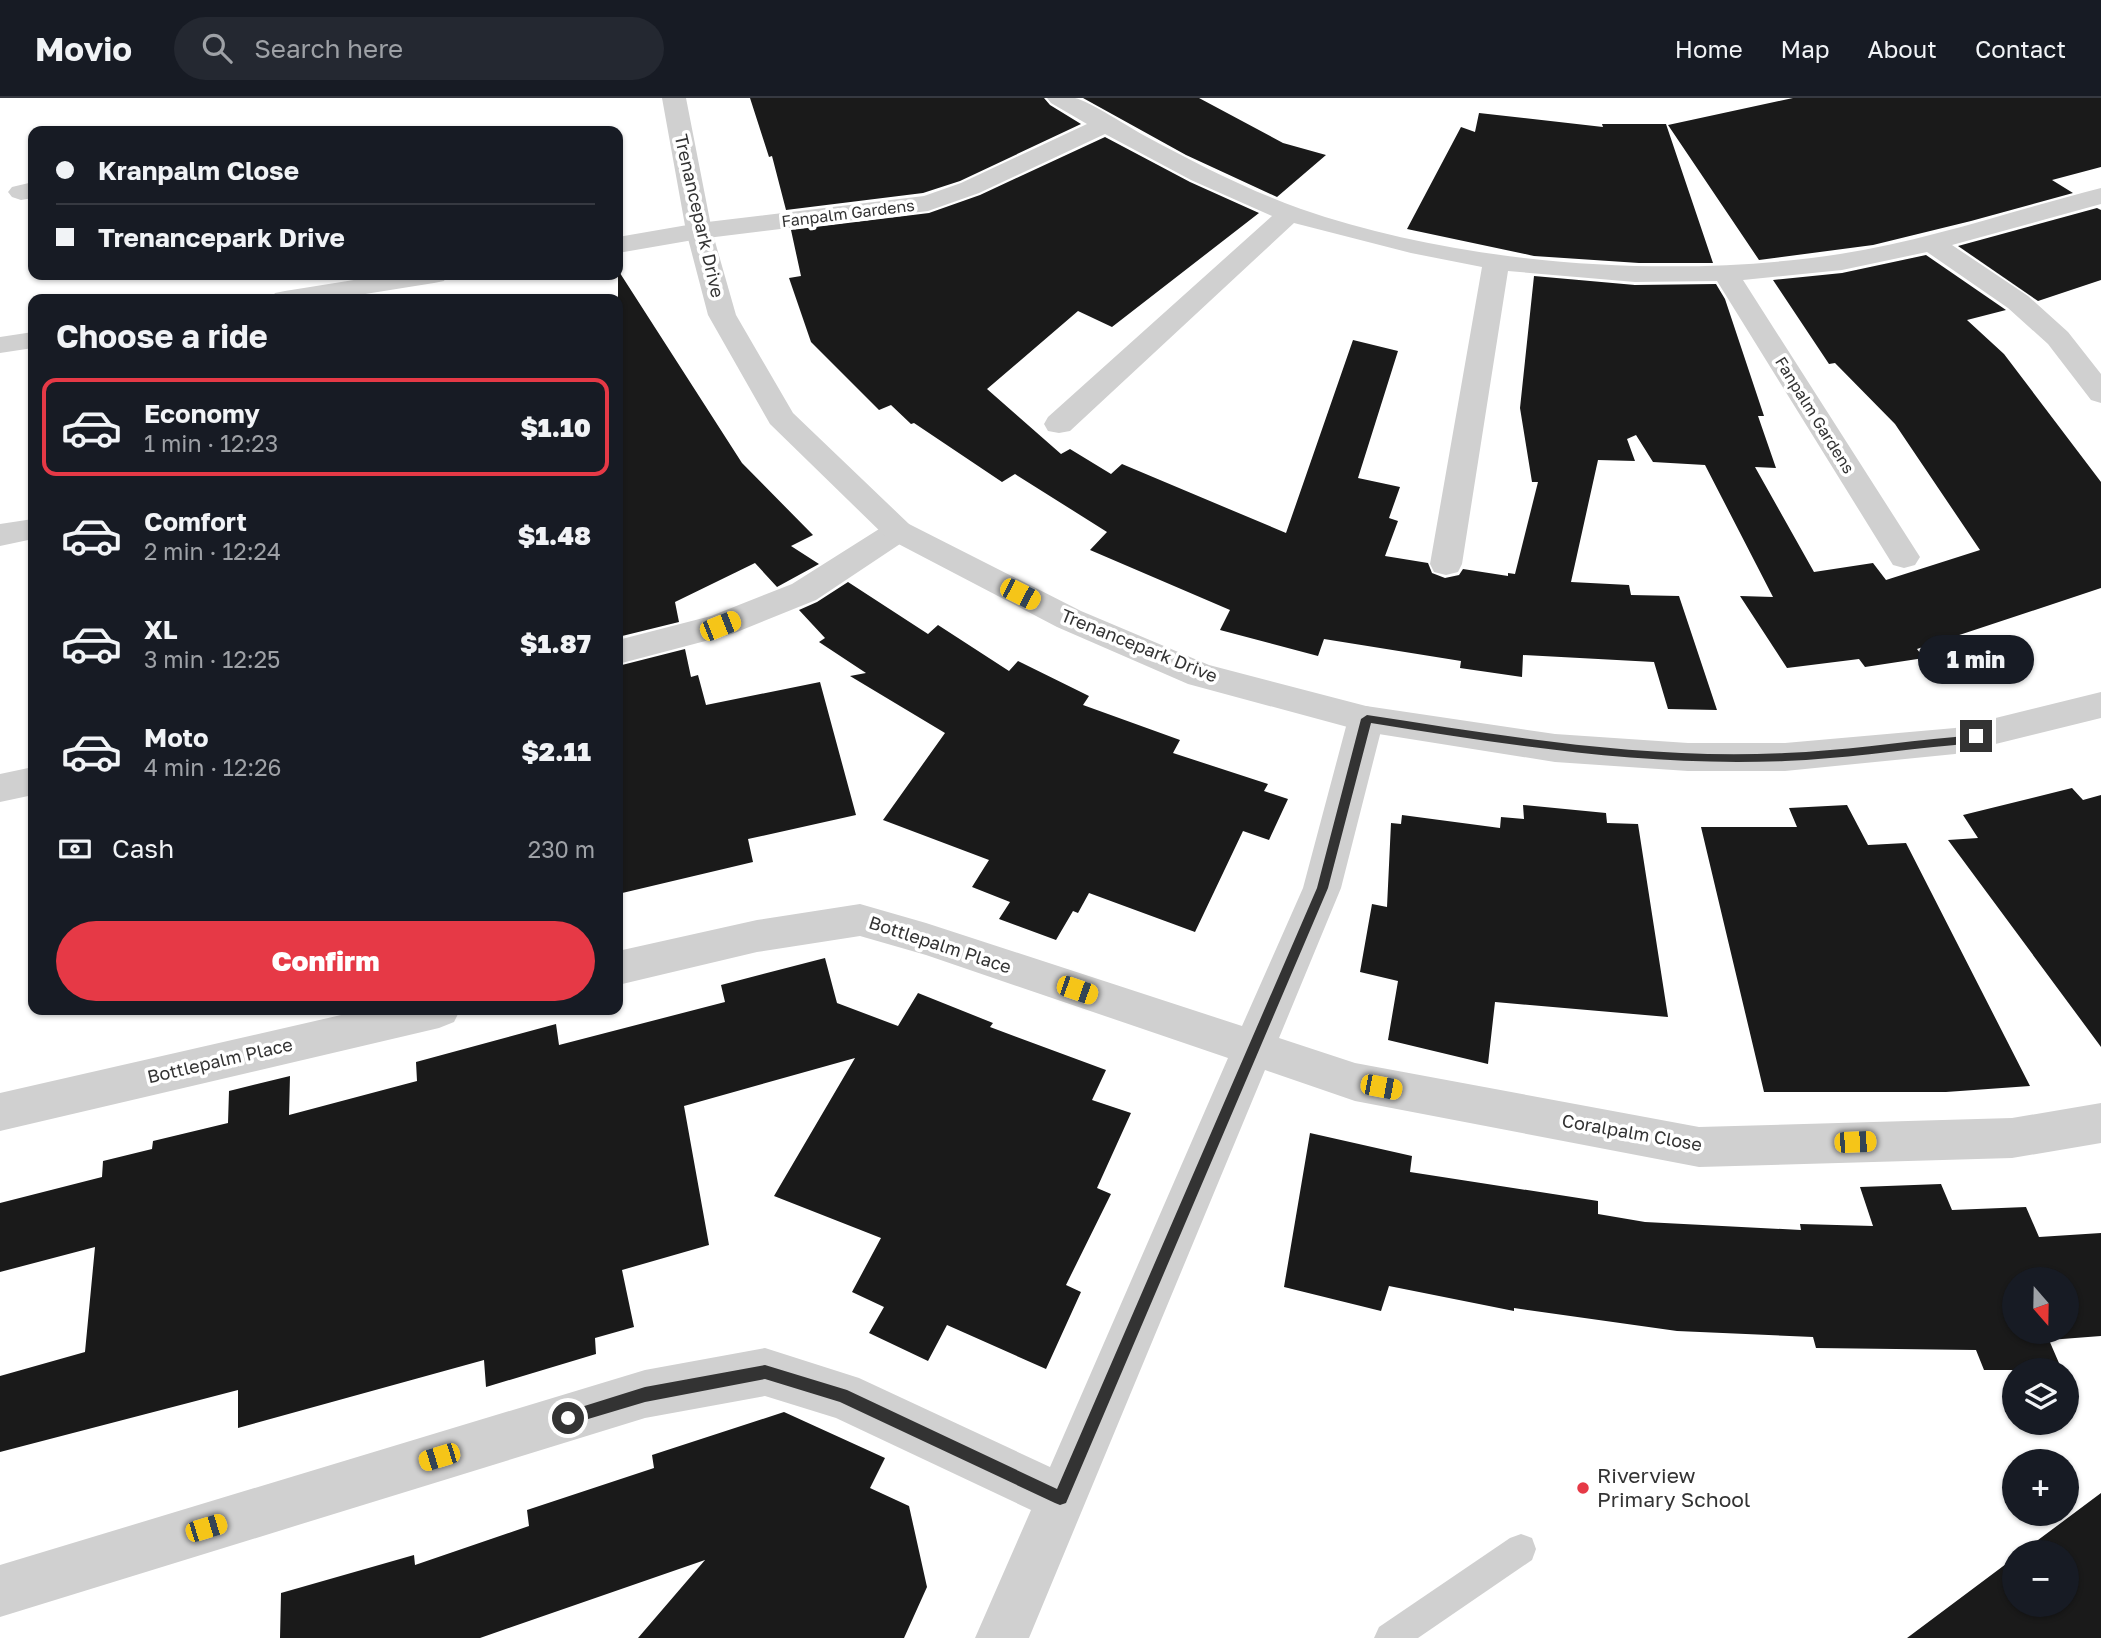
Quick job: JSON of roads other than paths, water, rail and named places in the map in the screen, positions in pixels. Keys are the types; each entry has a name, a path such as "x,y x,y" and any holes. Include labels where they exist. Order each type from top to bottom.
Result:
{"street":[{"name":"Trenancepark Drive","path":"674,98 699,231 722,315 781,418 898,531 1069,619 1200,675 1367,719 1555,748 1688,757 1785,757 1955,741 2101,705"},
{"path":"1059,98 1175,163 1290,213 1393,242 1496,262 1646,274 1726,274 1805,267 1930,242 2101,196"},
{"name":"Fanpalm Gardens","path":"623,243 699,231 928,203 970,188 1106,124"},
{"path":"1059,424 1290,213"},
{"path":"1930,242 2018,302 2058,338 2101,394"},
{"path":"1446,564 1496,262"},
{"name":"Fanpalm Gardens","path":"1726,274 1904,557"},
{"path":"322,294 410,280"},
{"path":"4,345 28,341"},
{"path":"0,535 28,530"},
{"path":"623,651 720,626 804,592 898,531"},
{"path":"1002,1638 1322,888 1367,719"},
{"path":"0,788 28,782"},
{"name":"Bottlepalm Place","path":"623,967 757,936 860,920 926,939 1254,1050"},
{"name":"Bottlepalm Place","path":"0,1112 417,1015"},
{"name":"Coralpalm Close","path":"1254,1050 1355,1082 1699,1147 2012,1138 2101,1123"},
{"path":"0,1591 645,1394 765,1372 842,1395 1060,1498"}],"lane":[{"path":"1390,1638 1521,1549"}],"place":[{"name":"Riverview Primary School","path":"1583,1488"}]}
